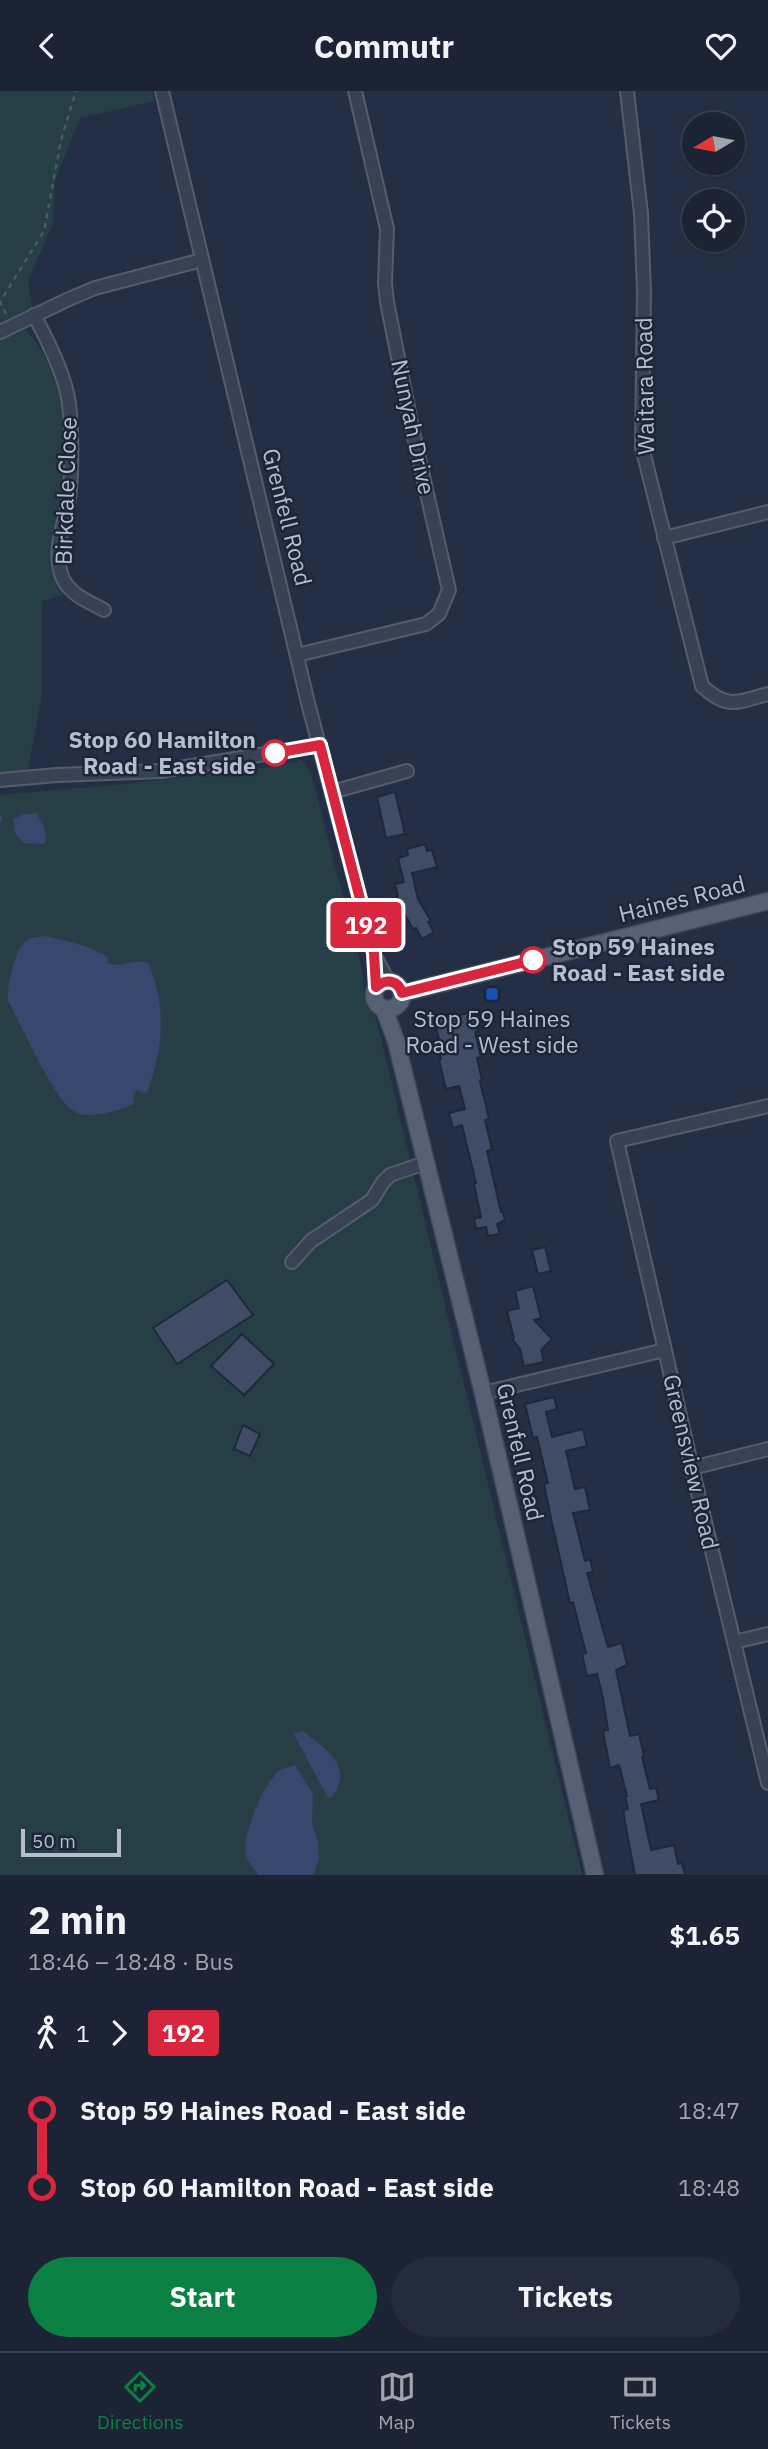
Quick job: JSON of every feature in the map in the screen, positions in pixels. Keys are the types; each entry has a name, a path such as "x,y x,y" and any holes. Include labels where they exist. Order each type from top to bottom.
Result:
{"main road":[{"name":"Haines Road","path":"395,1003 768,901"},
{"path":"396,983 395,1003 378,1006 374,998 382,984 396,983"},
{"name":"Grenfell Road","path":"395,1003 396,1041 483,1393 595,1875"}],"street":[{"name":"Grenfell Road","path":"162,91 297,655 382,984"},
{"name":"Nunyah Drive","path":"297,655 426,624 439,614 449,590 387,302 387,229 355,91"},
{"name":"Waitara Road","path":"627,91 641,214 642,447 702,686 718,700 734,702 768,694"},
{"path":"0,332 95,288 202,260"},
{"name":"Birkdale Close","path":"34,315 50,344 69,402 70,491 60,534 58,561 63,579 76,595 104,610"},
{"path":"664,538 768,512"},
{"path":"0,781 57,775 161,771 320,745"},
{"path":"332,792 407,771"},
{"name":"Greensview Road","path":"768,1106 617,1141 768,1783"},
{"path":"292,1262 311,1241 372,1200 386,1178 425,1163"},
{"path":"483,1393 665,1350"},
{"path":"692,1468 768,1449"},
{"path":"734,1641 768,1633"}],"path":[{"path":"6,314 0,302 44,231 61,140 76,91"}],"green space":[{"path":"0,91 152,91 155,101 80,118 55,181 53,223 28,281 32,308 0,323"},
{"path":"24,330 37,343 48,362 62,400 63,491 52,557 56,582 63,595 42,601 42,695 28,770 0,773 0,338"},
{"path":"301,760 310,770 362,969 365,1003 376,1018 582,1875 0,1875 0,795 126,784 269,767"}],"water":[{"path":"37,813 45,830 46,842 23,843 15,833 13,819 24,814"},
{"path":"45,936 95,950 112,964 149,964 158,996 160,1042 148,1090 146,1093 138,1090 134,1093 133,1104 96,1115 75,1112 58,1093 39,1061 8,1001 8,995 12,969 23,944 29,939"},
{"path":"302,1731 327,1751 339,1767 338,1787 331,1798 328,1798 294,1734"},
{"path":"295,1765 313,1794 312,1824 318,1841 319,1858 313,1875 258,1875 246,1856 250,1825 260,1798 273,1777 281,1770"}],"building":[{"path":"395,792 405,834 386,838 377,797"},
{"path":"425,844 427,851 432,850 437,867 412,873 418,899 434,932 422,939 400,906 395,884 404,882 398,858 408,855 407,849"},
{"path":"476,1011 479,1023 476,1024 478,1031 475,1032 481,1057 477,1058 492,1150 487,1151 505,1220 497,1224 500,1234 488,1236 486,1227 476,1229 474,1219 481,1217 476,1183 462,1125 453,1128 449,1113 465,1109 459,1086 446,1089 434,1018 447,1015 448,1018"},
{"path":"545,1247 551,1271 538,1274 532,1250"},
{"path":"227,1280 253,1315 177,1364 153,1328"},
{"path":"533,1286 541,1318 534,1320 552,1339 541,1350 544,1362 524,1366 520,1349 512,1339 514,1338 507,1311 519,1308 515,1291"},
{"path":"242,1334 274,1364 244,1395 211,1366"},
{"path":"554,1397 557,1409 546,1412 552,1437 583,1429 587,1446 566,1451 575,1489 585,1487 590,1510 573,1513 585,1561 590,1559 593,1572 587,1573 608,1647 622,1643 627,1665 616,1670 630,1736 639,1734 650,1789 656,1788 659,1800 641,1804 651,1850 674,1845 678,1864 682,1863 685,1875 635,1875 624,1817 624,1810 628,1809 627,1796 619,1765 610,1768 603,1731 608,1730 603,1698 597,1674 587,1676 582,1654 586,1653 573,1602 570,1603 544,1484 548,1483 537,1437 533,1438 525,1404"},
{"path":"243,1425 260,1434 250,1456 234,1449"}],"bus line":[{"name":"192","path":"275,753 320,745 374,953 376,987 380,983 392,981 401,988 402,993 533,960"}],"place":[{"name":"Stop 60 Hamilton Road - East side","path":"275,753"},
{"name":"Stop 59 Haines Road - East side","path":"533,960"},
{"name":"Stop 59 Haines Road - West side","path":"492,994"}]}
